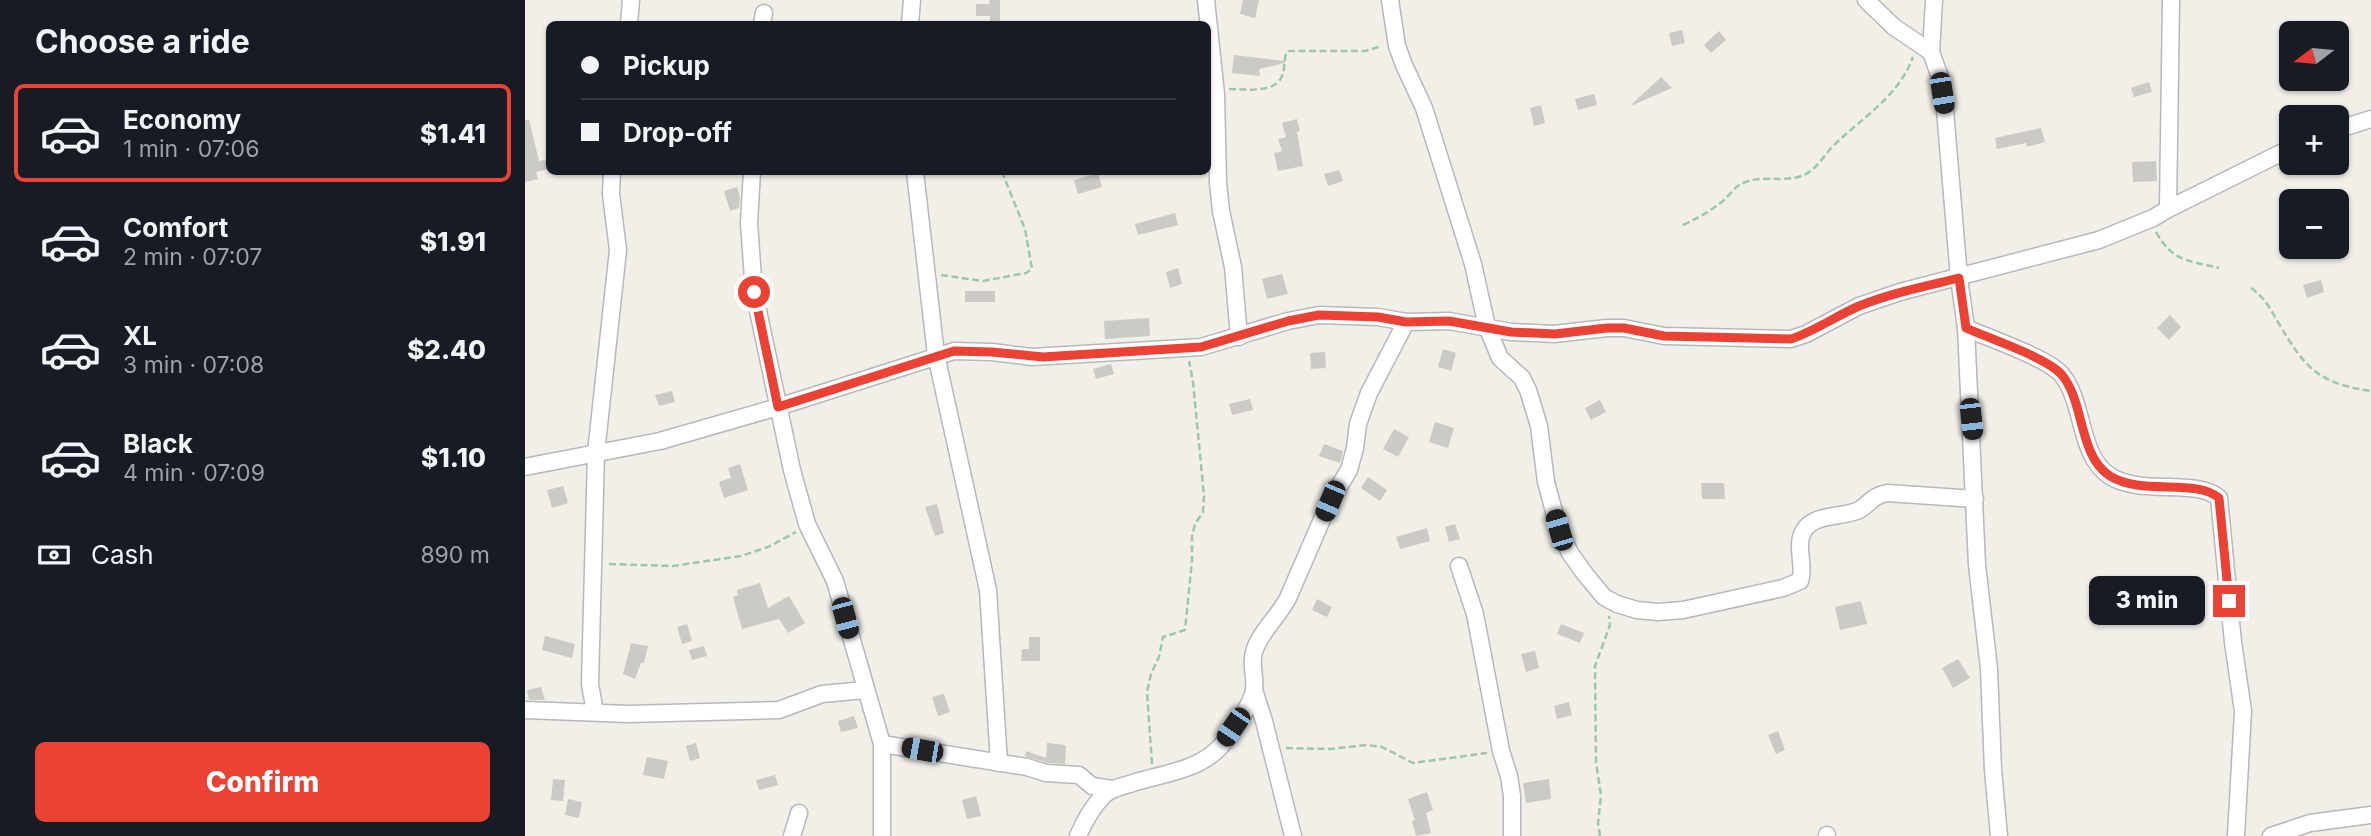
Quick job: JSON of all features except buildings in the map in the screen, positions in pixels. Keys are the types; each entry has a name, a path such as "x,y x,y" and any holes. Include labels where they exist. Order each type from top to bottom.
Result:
{"street":[{"path":"629,21 631,0"},
{"path":"911,21 912,0"},
{"path":"1206,0 1208,21"},
{"path":"1389,0 1395,36 1404,65 1424,108 1468,246 1487,327 1500,358 1522,378 1528,390 1539,426 1546,482 1559,530 1570,553 1604,597 1637,610 1658,612 1683,610 1783,588 1800,581 1802,534 1806,526 1816,520 1859,510 1873,497 1887,493 1975,499"},
{"path":"1866,0 1894,27 1925,48 1940,77 1966,328 1977,565 1989,669 1999,836"},
{"path":"1925,48 1934,0"},
{"path":"2168,209 2171,0"},
{"path":"1211,47 1216,94 1218,183 1233,267 1239,337"},
{"path":"2349,126 2371,119"},
{"path":"525,467 660,441 954,351 1043,357 1214,345 1288,321 1319,315 1378,317 1406,322 1449,321 1511,332 1555,334 1624,328 1664,336 1791,339 1859,306 1901,292 2099,240 2153,218 2279,154"},
{"path":"595,712 590,684 596,453 618,250 611,194 612,175"},
{"path":"752,175 749,223 754,292 792,470 807,524 835,581 882,744 882,836"},
{"path":"915,175 936,355 988,590 999,763"},
{"path":"1293,836 1254,690 1251,669 1253,653 1288,598 1330,501 1349,470 1358,424 1369,393 1406,322"},
{"path":"1966,328 2049,365 2062,375 2092,454 2110,475 2130,485 2208,491 2219,498 2233,642 2243,711 2236,836"},
{"path":"1459,566 1475,614 1501,751 1509,776 1512,836"},
{"path":"525,710 679,713 779,710 822,694 865,690"},
{"path":"882,744 1046,773 1079,775 1092,786 1112,789 1185,768 1205,759 1219,748 1246,708 1254,690"},
{"path":"1078,836 1095,806 1112,789"},
{"path":"792,836 799,813"},
{"path":"2271,836 2310,823 2371,815"}],"path":[{"path":"1216,94 1229,89 1264,88 1279,81 1286,53 1289,51 1365,51 1380,48 1395,36"},
{"path":"1683,225 1707,214 1740,184 1760,178 1791,178 1805,174 1850,130 1884,104 1925,48"},
{"path":"927,272 983,281 1026,273 1032,269 1025,229 1003,175"},
{"path":"2153,218 2156,231 2166,249 2178,257 2219,268"},
{"path":"2251,288 2266,301 2298,356 2319,375 2334,383 2371,391"},
{"path":"1154,776 1147,692 1163,637 1185,630 1192,536 1203,506 1193,382 1186,347"},
{"path":"592,561 620,565 648,563 673,566 741,556 768,547 807,524"},
{"path":"1600,836 1598,823 1601,795 1596,763 1595,666 1610,625 1604,597"},
{"path":"1271,749 1330,749 1367,745 1382,747 1413,763 1501,751"}],"route":[{"path":"754,292 778,407 954,351 1043,357 1201,347 1288,321 1319,315 1378,317 1406,322 1449,321 1511,332 1555,334 1624,328 1664,336 1791,339 1859,306 1901,292 1959,278 1966,328 2049,365 2062,375 2092,454 2110,475 2130,485 2208,491 2219,498 2229,601"}]}
